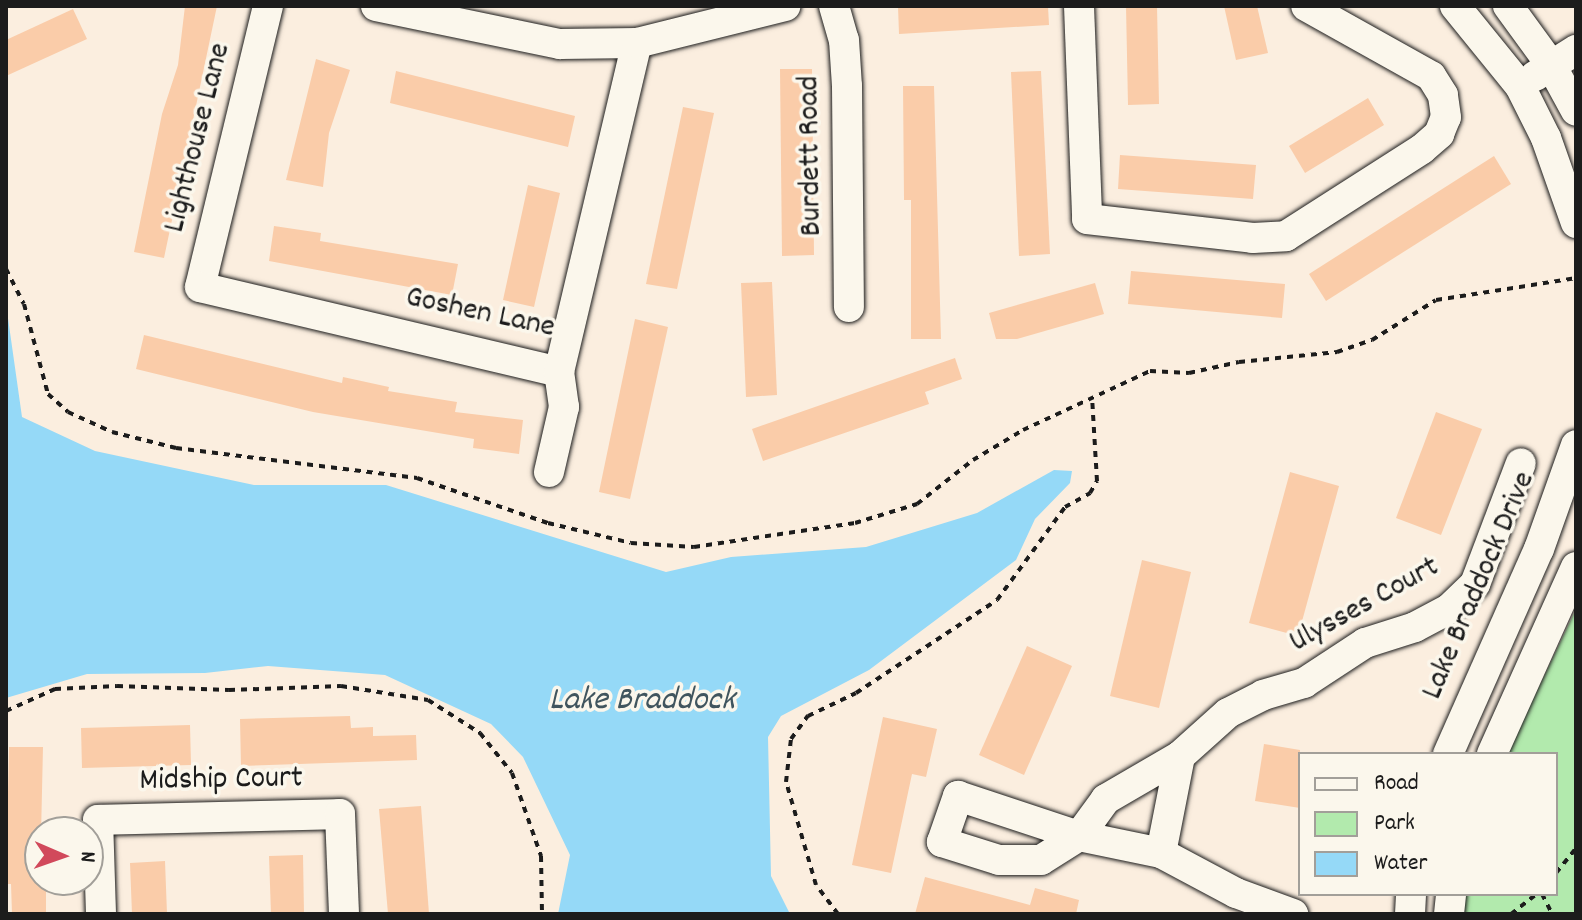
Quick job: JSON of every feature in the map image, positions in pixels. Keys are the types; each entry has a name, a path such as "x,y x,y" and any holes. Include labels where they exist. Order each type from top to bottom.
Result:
{"street":[{"name":"Lighthouse Lane","path":"200,287 268,6"},
{"path":"376,6 560,44 637,43 744,12 780,7"},
{"name":"Burdett Road","path":"834,6 844,40 848,100 849,307"},
{"path":"1079,6 1087,219 1253,238 1286,236 1422,149 1439,134 1446,117 1443,95 1431,76 1306,6"},
{"path":"1455,6 1520,86 1546,138 1576,223"},
{"path":"1508,6 1564,57 1576,111"},
{"name":"Goshen Lane","path":"200,287 559,372 637,43"},
{"path":"1520,86 1564,57"},
{"path":"549,472 564,407 559,372"},
{"name":"Lake Braddock Drive","path":"1449,752 1539,549 1576,445"},
{"name":"Ulysses Court","path":"1161,853 1079,836 1106,799 1180,756 1228,713 1263,695 1304,683 1365,643 1415,627 1450,608 1475,584 1521,463"},
{"path":"1493,752 1576,567"},
{"path":"1180,756 1161,853 1235,904 1293,914"},
{"name":"Midship Court","path":"101,914 98,820 340,814 344,914"}],"path":[{"path":"6,269 24,304 48,394 68,412 112,432 176,448 417,478 548,523 631,543 694,547 855,523 917,504 973,460 1092,397 1150,371 1189,373 1239,362 1337,352 1372,340 1436,300 1576,278"},
{"path":"838,914 816,885 786,782 791,739 808,716 856,693 997,600 1065,507 1090,493 1097,481 1092,397"},
{"path":"6,711 55,689 213,690 298,685 385,690 428,700 459,716 498,751 512,773 541,856 542,914"},
{"path":"1558,871 1576,848"},
{"path":"1568,860 1576,856"},
{"path":"1511,914 1536,896"},
{"path":"1540,896 1552,914"}],"green space":[{"path":"1576,609 1576,914 1463,914 1466,896 1558,896 1558,752 1508,752"}],"water":[{"name":"Lake Braddock","path":"6,304 22,417 95,451 254,485 386,485 666,572 731,557 866,547 977,513 1054,470 1072,471 1070,483 1035,519 1016,560 869,670 781,716 768,737 771,876 790,914 558,914 570,855 523,757 491,724 385,675 268,666 205,673 87,674 6,698"}],"building":[{"path":"185,6 217,6 164,258 134,252 162,114 178,65"},
{"path":"898,6 1048,6 1049,25 899,34"},
{"path":"1126,6 1157,6 1159,104 1128,105"},
{"path":"1224,6 1257,6 1268,53 1236,60"},
{"path":"73,9 87,39 6,76 6,40"},
{"path":"316,59 350,70 329,133 323,187 286,180"},
{"path":"780,69 812,69 814,255 782,256"},
{"path":"396,71 575,116 568,147 390,103"},
{"path":"1041,71 1050,254 1019,256 1011,72"},
{"path":"903,86 934,86 941,339 911,339 911,200 904,200"},
{"path":"1368,98 1384,125 1305,173 1289,146"},
{"path":"683,107 714,113 677,289 646,284"},
{"path":"1120,155 1256,165 1253,199 1118,189"},
{"path":"1494,156 1511,184 1326,301 1309,274"},
{"path":"528,185 560,193 534,307 503,300"},
{"path":"274,226 321,233 320,241 458,264 452,295 269,261"},
{"path":"1131,271 1285,284 1282,318 1128,304"},
{"path":"772,282 777,395 746,397 741,283"},
{"path":"1095,283 1104,314 1017,339 996,339 989,313"},
{"path":"635,319 668,327 630,499 599,492"},
{"path":"144,335 342,383 343,377 389,387 388,391 457,402 455,412 523,420 519,454 473,448 474,439 313,412 136,369"},
{"path":"955,358 962,379 925,392 929,404 763,461 752,429"},
{"path":"1436,412 1482,429 1441,535 1396,518"},
{"path":"1290,472 1339,486 1298,636 1249,623"},
{"path":"1142,560 1191,572 1159,708 1110,696"},
{"path":"1027,646 1072,666 1024,775 979,755"},
{"path":"350,716 351,728 373,727 373,736 416,735 417,760 241,766 240,719"},
{"path":"883,717 937,729 926,777 912,774 891,873 852,865"},
{"path":"190,725 191,765 82,768 81,728"},
{"path":"1264,744 1300,750 1298,808 1255,801"},
{"path":"9,747 43,747 41,816 24,816 24,896 46,896 46,914 12,914 11,884 6,884"},
{"path":"421,806 429,914 388,914 379,809"},
{"path":"303,855 304,914 271,914 269,856"},
{"path":"165,861 167,914 132,914 130,863"},
{"path":"925,877 1030,905 1035,888 1079,900 1076,914 915,914"}]}
